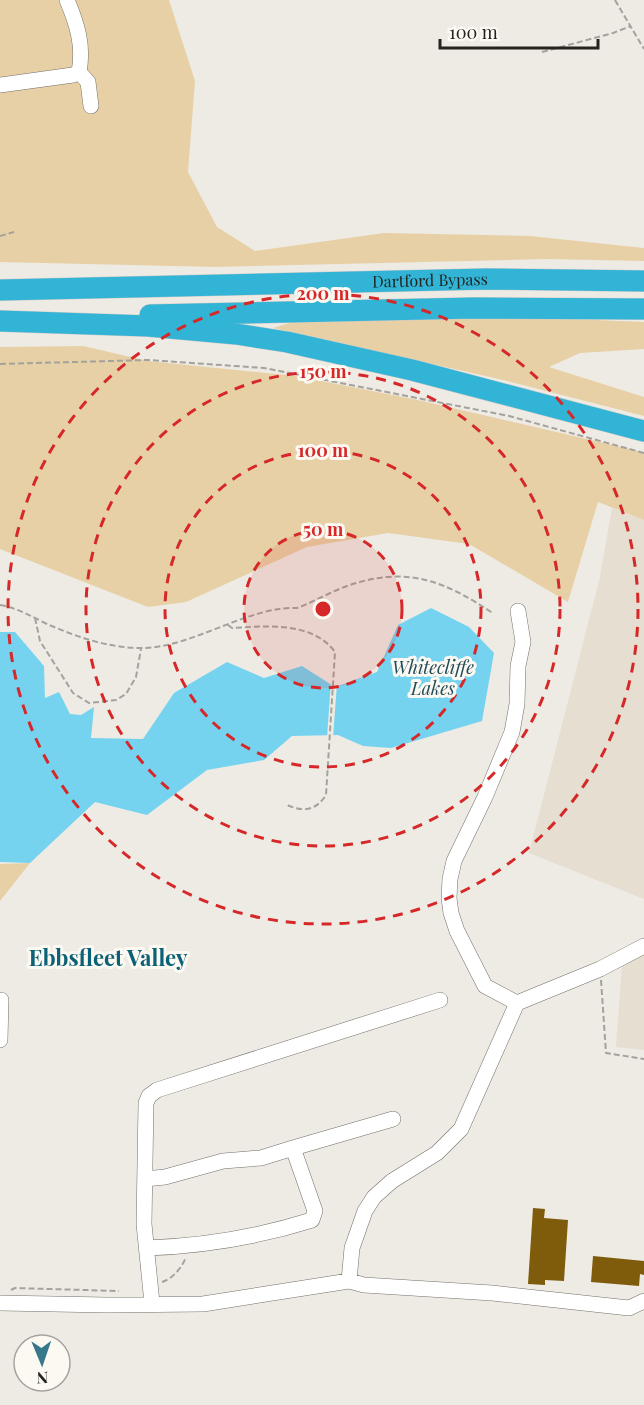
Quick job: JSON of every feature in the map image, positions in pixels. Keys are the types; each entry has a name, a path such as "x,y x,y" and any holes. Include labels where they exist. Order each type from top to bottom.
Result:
{"highway":[{"name":"Dartford Bypass","path":"0,290 451,279 644,281"},
{"name":"Dartford Bypass","path":"0,320 461,308 644,309"},
{"path":"0,320 148,326 236,334 288,342 423,373 644,431"}],"street":[{"path":"67,0 78,27 81,47 79,72 88,82 91,106"},
{"path":"0,85 73,75 79,72"},
{"path":"517,1003 485,986 457,932 449,898 454,861 485,797 513,728 517,704 518,666 523,642 518,611"},
{"path":"349,1281 352,1248 365,1211 374,1197 387,1185 437,1153 461,1129 517,1003 600,969 614,959 644,946"},
{"path":"0,1040 1,1000"},
{"path":"152,1303 144,1224 146,1103 149,1096 153,1092 440,1000"},
{"path":"145,1179 165,1177 223,1161 261,1158 393,1119"},
{"path":"147,1248 185,1246 255,1236 312,1220 315,1215 314,1209 293,1148"},
{"path":"0,1303 203,1304 349,1281 364,1285 492,1293 629,1308 644,1301"}],"path":[{"path":"615,0 642,40 644,49"},
{"path":"542,52 631,26"},
{"path":"0,236 14,232"},
{"path":"0,363 148,360 264,368 509,416 644,453"},
{"path":"0,605 13,607 93,642 141,648 171,644 269,612 297,608 363,581 402,577 433,581 451,588 495,614"},
{"path":"35,618 40,641 74,693 89,703 116,700 126,694 136,677 141,648"},
{"path":"228,625 232,628 262,627 302,630 328,644 335,651 326,795 314,808 299,810 285,804"},
{"path":"600,969 606,1053 644,1059"},
{"path":"162,1282 179,1270 185,1259 185,1246"}],"shaded area":[{"path":"0,0 169,0 195,81 188,172 217,227 255,251 384,233 530,236 644,248 644,261 547,259 216,267 0,262"},
{"path":"572,319 644,322 644,349 580,353 549,367 644,397 644,416 503,380 273,328 296,321"},
{"path":"83,346 148,361 296,376 418,400 644,453 644,520 598,502 568,602 469,544 388,533 307,547 186,602 148,607 0,549 0,347"},
{"path":"612,508 644,520 644,899 529,853 600,577"},
{"path":"30,863 0,901 0,864"},
{"path":"644,953 644,1050 616,1047 622,965"}],"water":[{"name":"Whitecliffe Lakes","path":"431,608 469,627 494,653 482,721 391,748 363,746 338,735 292,736 264,760 207,770 147,815 95,802 30,863 0,862 0,632 15,632 44,666 45,698 59,692 70,714 81,715 94,707 91,738 143,739 174,693 227,662 264,678 302,666 335,687 377,672 398,625"}],"pier":[{"path":"331,681 337,683 333,738 327,738"}],"building":[{"path":"533,1208 545,1209 544,1218 568,1220 564,1281 545,1280 545,1285 528,1284"},
{"path":"593,1256 644,1261 644,1275 640,1274 639,1286 591,1282"}],"district":[{"name":"Ebbsfleet Valley","path":"108,958"}]}
